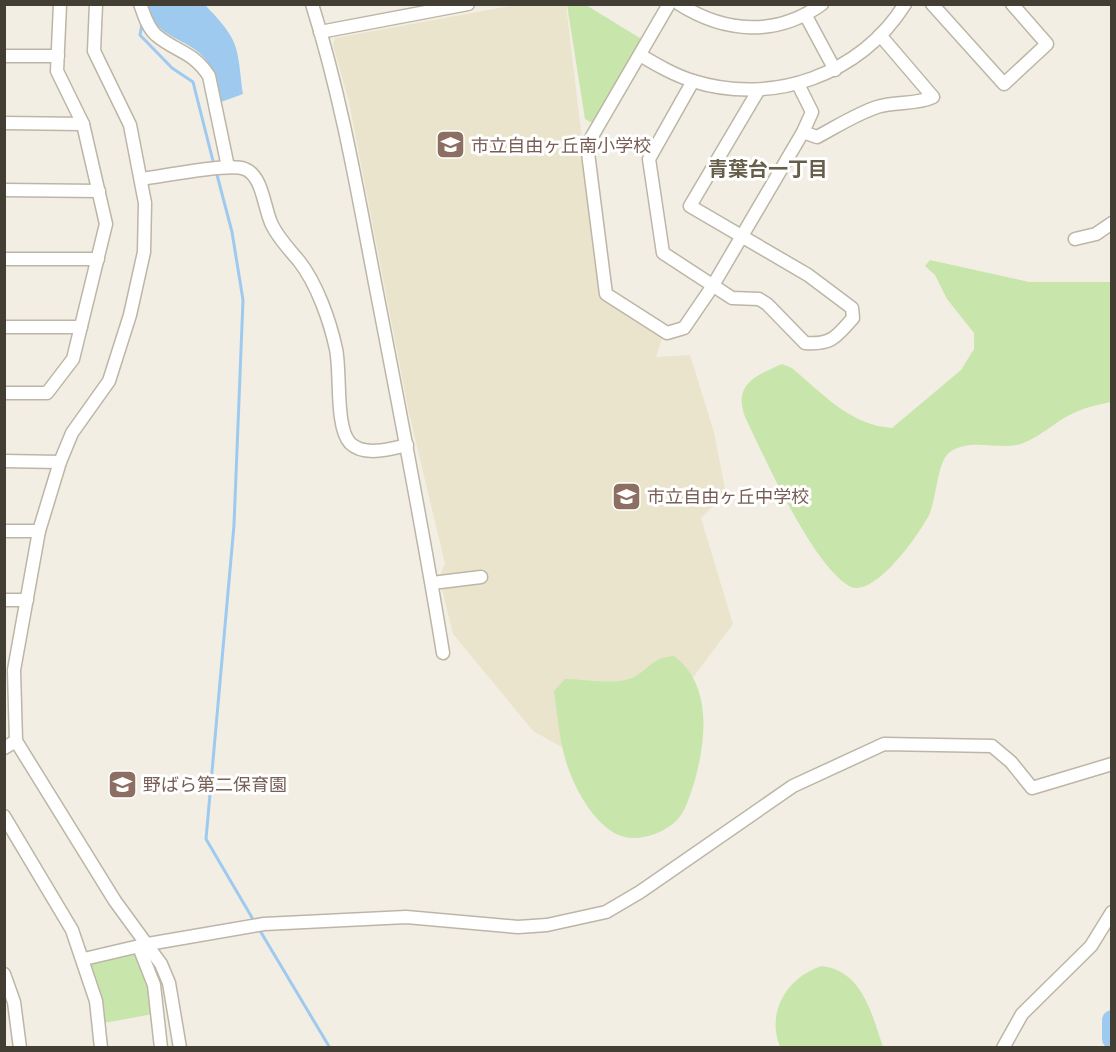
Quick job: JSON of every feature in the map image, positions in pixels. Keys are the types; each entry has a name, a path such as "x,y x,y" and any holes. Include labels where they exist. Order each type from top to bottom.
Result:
{"street":[{"path":"4,393 47,393 73,359 106,224 84,124 57,71 60,4"},
{"path":"96,4 94,51 130,125 147,225 144,252 130,315 109,381 72,433 60,462 39,531 27,600 9,670 16,741 143,945 161,964 169,983 180,1047"},
{"path":"140,4 148,25 156,34 190,54 201,63 209,76 228,167"},
{"path":"312,4 351,155 407,445 443,653"},
{"path":"320,32 468,4"},
{"path":"669,4 587,145 606,294 667,333 684,328 712,287 803,132 812,112 798,84"},
{"path":"679,4 698,16 739,28 762,28 806,16 822,4"},
{"path":"640,55 693,81 726,89 758,91 798,84 835,70 866,50 905,4"},
{"path":"932,4 1004,84 1047,44 1012,4"},
{"path":"806,16 835,70"},
{"path":"803,132 817,137 874,108 896,102 922,102 933,97 880,35"},
{"path":"4,56 58,56"},
{"path":"693,81 649,159 663,253 732,298 759,299 767,304 805,343 825,344 836,337 854,318 852,308 808,275 690,206 758,91"},
{"path":"4,123 84,124"},
{"path":"141,180 228,167 246,169 254,176 272,226 311,281 331,330 336,351 343,430 349,442 366,450 407,445"},
{"path":"4,190 99,191"},
{"path":"1075,240 1096,234 1112,223"},
{"path":"4,259 98,260"},
{"path":"4,327 81,327"},
{"path":"4,461 60,462"},
{"path":"4,531 39,531"},
{"path":"432,583 481,577"},
{"path":"4,600 27,600"},
{"path":"4,748 16,741"},
{"path":"84,959 143,945 264,924 406,917 518,927 547,925 606,912 640,892 793,786 884,744 992,746 1011,762 1032,788 1112,764"},
{"path":"4,816 72,930 84,959 96,1001 101,1047"},
{"path":"1004,1047 1022,1014 1091,946 1112,912"},
{"path":"143,945 154,985 161,1047"},
{"path":"4,974 14,1002 20,1047"}],"shaded area":[{"path":"515,5 566,5 601,297 663,336 656,357 690,355 714,432 726,494 701,518 733,624 665,715 590,763 533,731 453,634 439,577 445,564 409,413 349,102 333,45 335,38"}],"green space":[{"path":"567,5 586,5 643,40 594,124 585,119"},
{"path":"930,260 1029,282 1111,282 1111,402 1076,412 1032,439 1017,445 974,445 957,448 950,452 942,463 932,508 916,536 895,562 871,583 859,588 849,586 834,574 820,556 790,508 745,417 742,396 744,389 755,377 782,364 792,368 826,398 850,415 877,426 892,428 961,370 974,349 974,333 947,299 935,275 925,266"},
{"path":"674,656 687,668 701,698 703,732 694,783 683,812 673,824 658,833 647,836 623,837 600,822 575,784 563,750 554,691 565,679 608,681 632,678 651,664"},
{"path":"134,952 144,964 147,972 153,1014 104,1023 90,965 93,960"},
{"path":"822,966 847,976 856,985 870,1009 883,1047 780,1047 776,1034 776,1021 783,998 799,978"}],"water":[{"path":"147,5 205,5 225,27 235,45 243,94 221,102 207,61 191,47 163,31 150,16"}],"waterway":[{"path":"142,24 140,35 172,68 193,82 214,165"},
{"path":"216,171 232,232 243,300 234,525 206,839 254,921"},
{"path":"259,929 330,1048"},
{"path":"1112,1020 1112,1039"}],"place":[{"name":"市立自由ヶ丘南小学校","path":"450,145"},
{"name":"市立自由ヶ丘中学校","path":"626,496"},
{"name":"野ばら第二保育園","path":"122,784"}],"district":[{"name":"青葉台一丁目","path":"768,168"}]}
